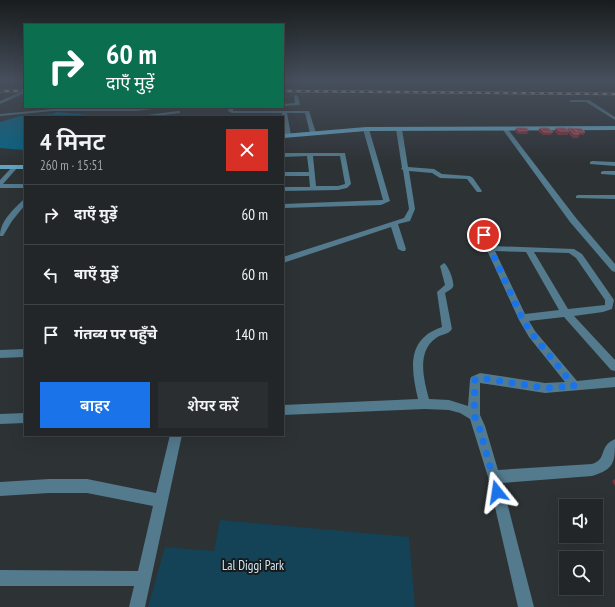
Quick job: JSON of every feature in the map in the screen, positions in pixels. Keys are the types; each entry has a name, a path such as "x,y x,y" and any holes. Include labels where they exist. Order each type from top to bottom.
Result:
{"street":[{"path":"0,115 53,110 136,110 153,108"},
{"path":"231,108 230,111 232,112 256,115 284,112 307,112 314,133"},
{"path":"598,108 615,119"},
{"path":"136,110 138,116"},
{"path":"146,116 178,112"},
{"path":"284,112 286,135 366,129 615,128"},
{"path":"284,206 381,203 387,201 366,129"},
{"path":"284,260 407,219 412,209 404,169 399,129"},
{"path":"505,129 573,220 615,269"},
{"path":"310,154 313,188"},
{"path":"284,155 343,154 348,184 345,187 338,188 284,189"},
{"path":"592,163 615,164"},
{"path":"0,167 24,167"},
{"path":"0,185 15,167"},
{"path":"404,169 434,171 440,176 468,177 479,191"},
{"path":"603,173 615,173"},
{"path":"284,174 312,174"},
{"path":"0,185 24,186"},
{"path":"578,197 615,197"},
{"path":"0,234 24,202"},
{"path":"394,224 402,249"},
{"path":"484,235 522,318 532,334 574,386"},
{"path":"490,248 565,250 575,253 579,256 610,300 609,307 603,309 565,312 522,318"},
{"path":"528,249 565,312 615,367"},
{"path":"425,404 417,371 417,360 430,336 447,330 441,296 441,292 448,286 449,283 444,266"},
{"path":"0,354 24,353"},
{"path":"526,607 494,477 479,426 474,415 475,380 480,378 545,388 615,382"},
{"path":"284,410 425,404 449,405 462,408 474,415"},
{"path":"0,419 24,418"},
{"path":"137,607 176,436"},
{"path":"494,477 592,470 602,467 608,461 608,453 615,445"},
{"path":"0,489 49,486 86,486 161,502"},
{"path":"0,578 143,579"}],"green space":[{"name":"Lal Diggi Park","path":"220,520 409,537 415,607 148,607 165,547 214,551"}],"shaded area":[{"path":"57,112 90,116 24,116 24,150 0,148 0,122 20,116 52,114"}],"building":[{"path":"516,128 526,128 529,130 519,131"},
{"path":"540,128 548,128 553,132 544,132"},
{"path":"556,128 565,128 569,131 560,131"},
{"path":"568,128 582,129 585,132 579,132 574,129 579,134 574,134"}],"route":[{"path":"484,235 522,318 532,334 574,386 545,388 480,378 475,380 474,415 479,426 497,492"}]}
